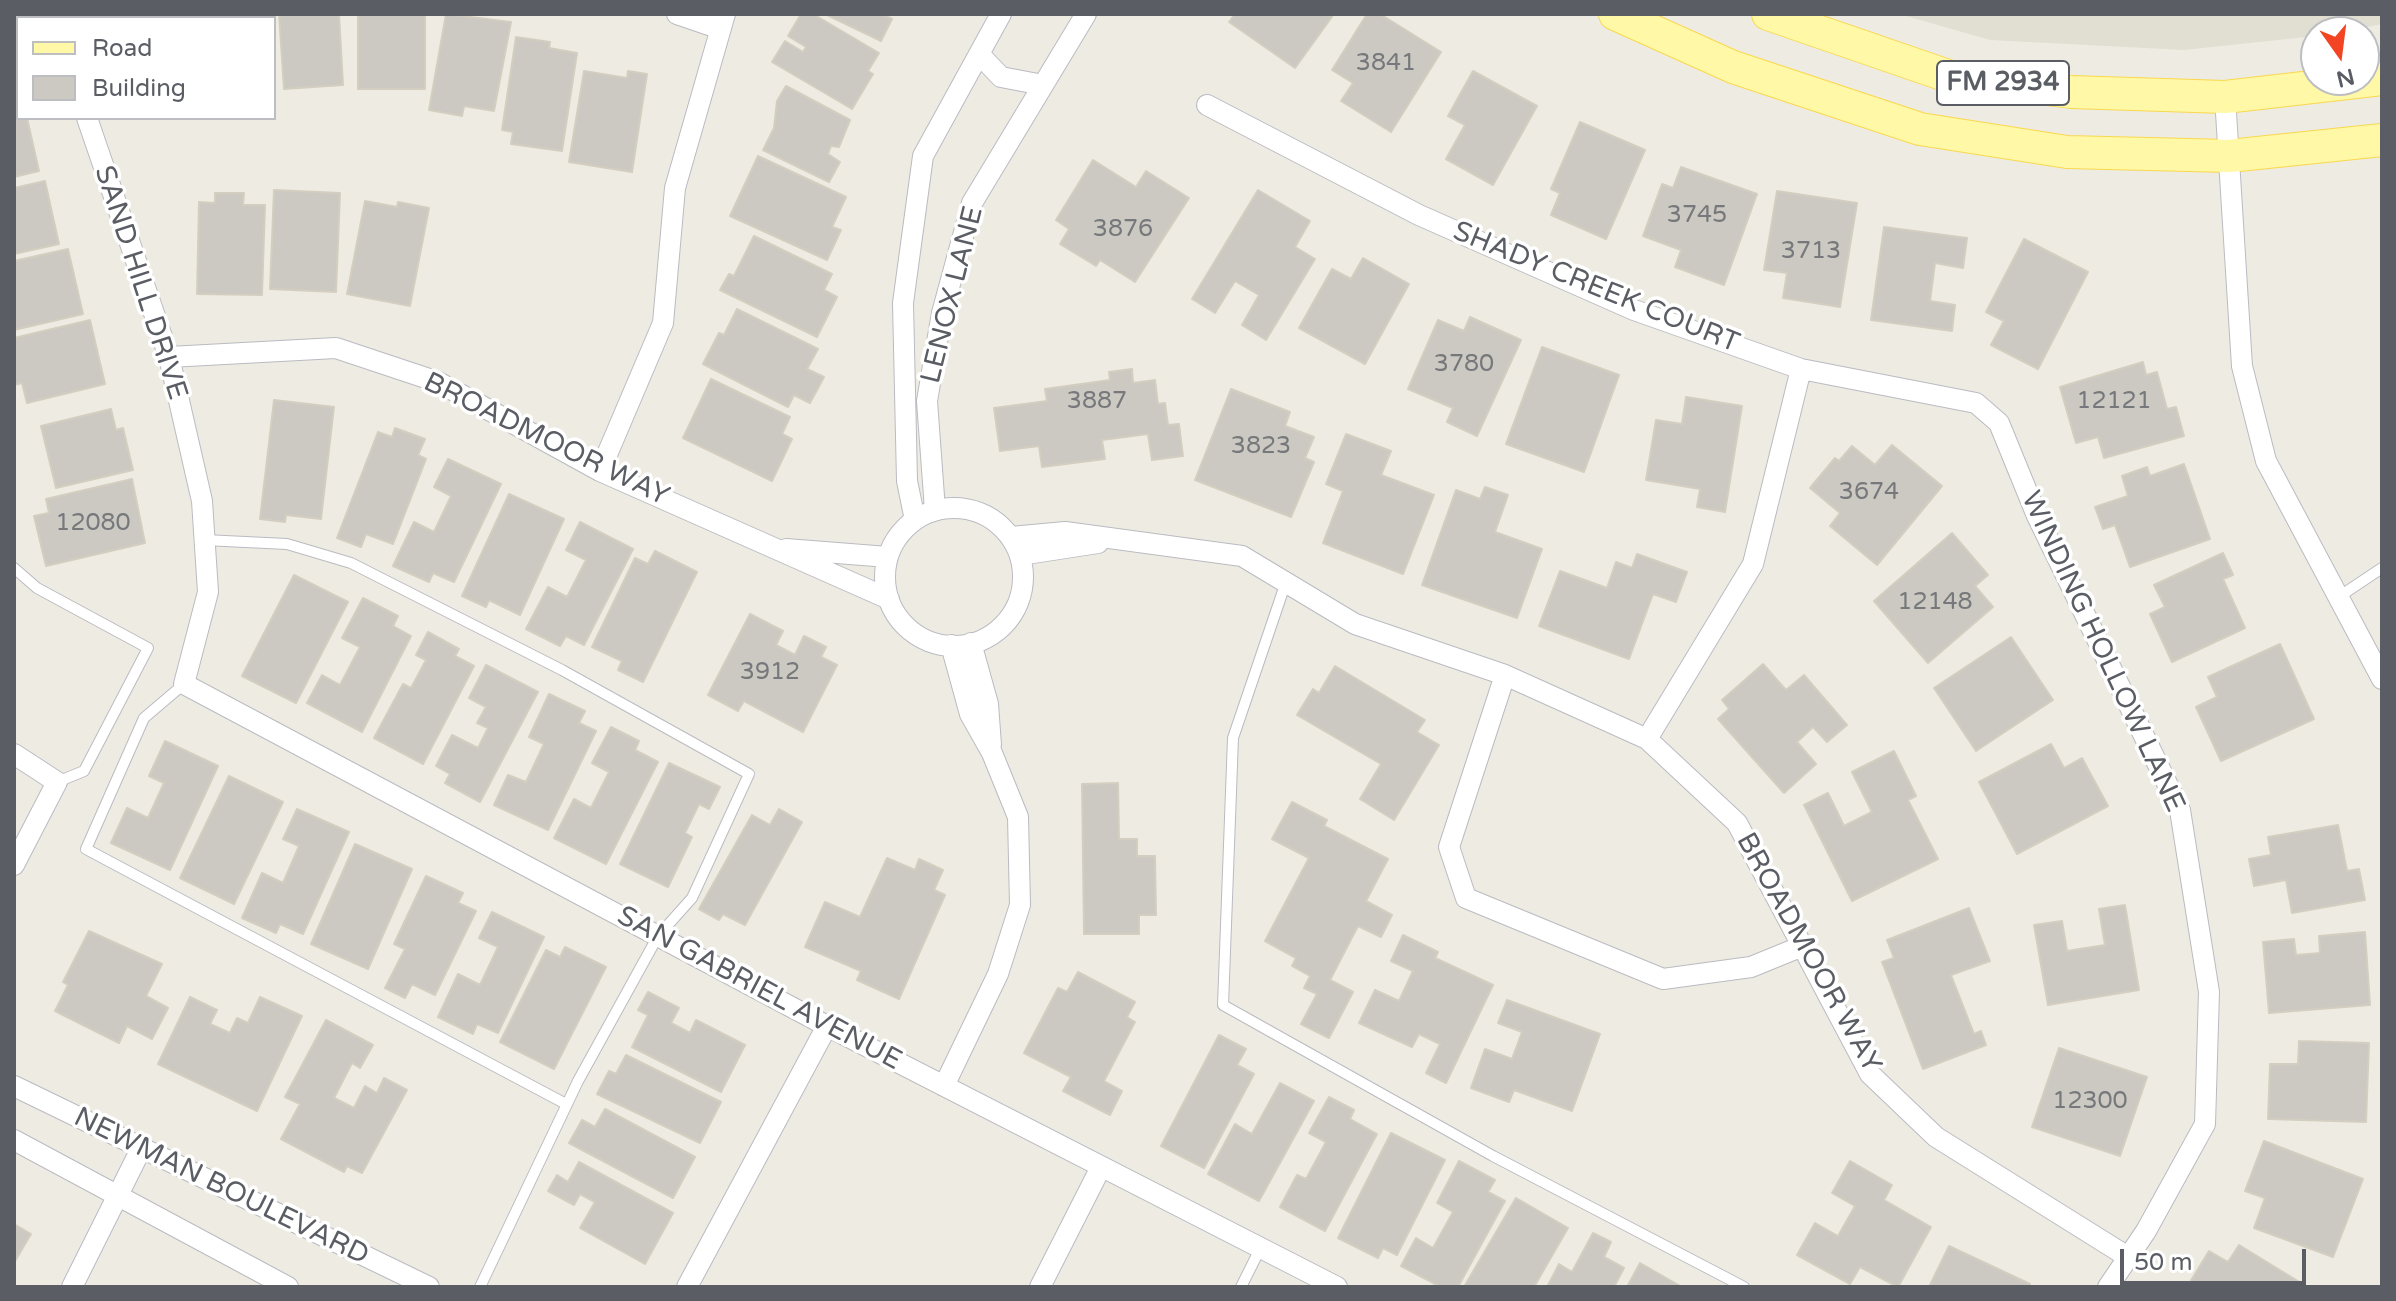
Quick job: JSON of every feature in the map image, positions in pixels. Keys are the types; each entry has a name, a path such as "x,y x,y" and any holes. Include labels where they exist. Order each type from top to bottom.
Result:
{"main road":[{"name":"FM 2934","path":"1615,14 1733,67 1920,129 2067,152 2229,156 2382,140"},
{"name":"FM 2934","path":"1768,14 1951,77 2071,92 2225,97 2382,79"}],"street":[{"path":"600,471 663,323 675,188 722,21 677,14"},
{"name":"LENOX LANE","path":"915,520 907,481 903,303 923,156 1001,14"},
{"name":"LENOX LANE","path":"935,510 927,401 942,313 972,203 1086,14"},
{"path":"979,54 1001,77 1043,85"},
{"path":"2225,97 2242,366 2266,461 2382,679"},
{"name":"SHADY CREEK COURT","path":"1207,105 1419,215 1634,310 1801,369 1976,403 1999,423"},
{"name":"SAND HILL DRIVE","path":"88,120 169,357 202,501 208,592 184,684"},
{"name":"BROADMOOR WAY","path":"169,357 336,348 438,382 600,471 889,599"},
{"path":"1647,739 1753,564 1801,369"},
{"name":"WINDING HOLLOW LANE","path":"1999,423 2043,530 2180,810 2209,992 2205,1124 2146,1231 2108,1287"},
{"path":"957,508 977,512 996,522 1011,537 1020,555 1023,578 1020,600 1009,619 992,634 961,644 931,642 913,632 898,618 889,599 885,579 888,557 899,536 915,520 935,510 957,508"},
{"name":"BROADMOOR WAY","path":"1011,537 1065,532 1242,556 1355,624 1505,675 1647,739 1737,823 1805,945 1870,1074 1936,1137 2128,1257"},
{"name":"BROADMOOR WAY","path":"1020,555 1122,539"},
{"name":"BROADMOOR WAY","path":"774,548 888,557"},
{"path":"944,1086 998,974 1020,905 1018,817 992,753 988,704 961,644"},
{"path":"1505,675 1449,847 1466,898 1663,979 1751,967 1805,945"},
{"name":"SAN GABRIEL AVENUE","path":"184,684 827,1026 1337,1287"},
{"path":"14,754 57,782 14,865"},
{"path":"687,1287 827,1026"},
{"name":"NEWMAN BOULEVARD","path":"14,1086 429,1287"},
{"name":"NEWMAN BOULEVARD","path":"14,1140 288,1287"},
{"path":"72,1287 141,1149"},
{"path":"1040,1287 1101,1167"}],"lane":[{"path":"204,540 287,544 351,563 562,670 749,774 692,898 658,936 566,1104 480,1287"},
{"path":"14,568 37,588 148,648 84,771 57,782"},
{"path":"2337,598 2382,568"},
{"path":"1286,582 1233,738 1223,1005 1493,1156 1744,1287"},
{"path":"184,684 144,718 86,849 566,1104"},
{"path":"1241,1287 1260,1249"}],"shaded area":[{"path":"1899,14 2382,14 2380,24 2380,16 2300,16 2300,38 2184,50 1990,40"}],"building":[{"path":"181,14 182,16 151,16"},
{"path":"189,14 258,16 190,16"},
{"path":"279,14 339,14 343,85 284,89"},
{"path":"358,14 425,14 425,89 358,89"},
{"path":"446,14 511,22 494,111 464,106 462,116 429,110"},
{"path":"801,14 813,14 879,53 868,71 873,74 852,109 772,62 785,41 803,52 806,47 788,36"},
{"path":"825,14 882,14 892,19 881,41"},
{"path":"1235,14 1334,14 1295,68 1229,22"},
{"path":"1367,14 1380,14 1441,52 1391,132 1341,101 1353,83 1332,70"},
{"path":"516,37 550,42 549,48 577,53 562,151 511,144 513,132 502,130"},
{"path":"14,65 16,103 14,103"},
{"path":"584,71 627,78 628,71 647,74 632,172 569,162"},
{"path":"1473,71 1537,106 1493,185 1446,159 1465,125 1448,116"},
{"path":"786,86 850,120 839,147 831,146 828,154 840,162 829,182 763,150 774,128 777,101"},
{"path":"14,113 16,120 27,120 39,171 14,177"},
{"path":"1580,122 1645,150 1606,239 1551,215 1560,193 1551,189"},
{"path":"758,156 846,197 832,227 841,230 827,260 730,216"},
{"path":"1093,160 1136,187 1146,171 1189,198 1135,282 1100,260 1096,266 1060,244 1069,229 1056,220"},
{"path":"1681,167 1757,194 1724,285 1675,267 1681,250 1643,236 1662,184 1673,188"},
{"path":"45,181 59,244 14,254 14,188"},
{"path":"274,190 340,193 336,292 270,289"},
{"path":"1258,190 1310,221 1295,247 1315,259 1266,340 1242,325 1259,295 1235,281 1215,313 1192,299"},
{"path":"1777,191 1857,203 1840,307 1783,298 1787,273 1764,270"},
{"path":"215,193 244,193 243,205 265,205 262,295 197,294 199,202 215,203"},
{"path":"365,201 397,207 398,202 429,208 410,306 347,294"},
{"path":"1884,227 1967,238 1963,268 1935,263 1930,301 1955,305 1952,331 1871,320"},
{"path":"754,236 832,274 824,290 837,297 817,337 720,290 729,274 734,276"},
{"path":"2024,239 2088,272 2038,369 1991,345 2004,321 1986,312"},
{"path":"68,249 83,314 14,330 14,261"},
{"path":"1363,258 1409,284 1365,364 1299,328 1332,269 1351,279"},
{"path":"737,309 818,349 807,369 824,377 810,403 794,395 788,407 703,364 719,333 724,335"},
{"path":"1470,317 1521,340 1477,436 1447,422 1453,408 1408,389 1438,320 1464,331"},
{"path":"90,320 105,384 27,403 22,383 14,385 14,338"},
{"path":"1542,347 1619,375 1584,472 1506,444"},
{"path":"2143,362 2146,375 2157,372 2167,409 2176,407 2184,436 2104,458 2098,437 2076,443 2060,387"},
{"path":"1132,369 1133,383 1155,380 1158,404 1165,403 1168,425 1179,424 1183,456 1152,460 1148,434 1102,440 1105,459 1042,467 1039,446 1000,451 994,408 1047,401 1045,389 1110,380 1109,372"},
{"path":"711,379 790,417 782,434 792,439 772,481 683,438"},
{"path":"1231,389 1290,412 1285,426 1314,437 1305,458 1314,462 1291,517 1195,480"},
{"path":"1686,397 1742,406 1725,512 1697,507 1700,489 1646,480 1656,420 1682,424"},
{"path":"274,400 334,407 321,519 286,515 285,522 260,519"},
{"path":"111,409 116,430 123,428 133,470 56,488 41,426"},
{"path":"395,428 425,439 418,455 426,459 393,544 366,534 361,547 337,538 378,432 392,437"},
{"path":"1346,434 1391,451 1381,475 1434,495 1403,574 1323,543 1343,491 1326,484"},
{"path":"1892,445 1942,486 1877,565 1830,526 1840,513 1810,488 1835,458 1839,461 1852,446 1875,465"},
{"path":"448,459 501,484 454,582 433,573 429,582 393,566 414,522 434,532 451,496 434,487"},
{"path":"2184,464 2210,539 2130,567 2115,525 2103,529 2095,507 2128,496 2122,476 2147,467 2150,476"},
{"path":"132,479 145,543 46,566 34,516 49,513 46,499"},
{"path":"1485,487 1508,495 1495,532 1542,549 1517,618 1422,585 1456,490 1480,499"},
{"path":"509,494 564,519 520,615 489,600 486,607 462,596"},
{"path":"580,522 633,549 584,645 566,636 560,646 526,629 548,587 567,597 586,560 566,550"},
{"path":"1952,533 1988,575 1975,586 1993,607 1928,663 1874,601"},
{"path":"655,551 697,572 643,682 618,670 622,661 592,647 635,558 648,564"},
{"path":"2223,553 2233,575 2223,579 2245,628 2172,662 2150,614 2165,607 2154,585"},
{"path":"1637,554 1687,572 1676,602 1653,594 1629,659 1539,626 1560,571 1607,588 1616,562 1632,568"},
{"path":"294,575 348,602 296,703 242,676"},
{"path":"363,598 398,616 393,626 411,636 362,732 307,703 322,675 340,685 360,647 342,638"},
{"path":"750,614 783,631 776,645 795,655 804,636 826,647 821,657 837,665 803,732 744,701 738,711 708,695"},
{"path":"428,632 459,649 455,656 474,666 423,764 374,738 403,684 411,688 426,660 416,655"},
{"path":"2011,637 2053,700 1976,751 1934,688"},
{"path":"2280,644 2314,719 2221,761 2196,707 2217,697 2208,677"},
{"path":"1763,664 1786,690 1804,675 1847,725 1827,742 1813,727 1797,742 1816,764 1784,793 1718,719 1729,709 1722,700"},
{"path":"486,665 538,692 480,802 445,783 450,774 436,766 452,735 478,748 488,728 477,723 486,707 469,698"},
{"path":"1335,666 1425,720 1417,732 1439,745 1394,820 1360,799 1381,764 1297,715 1313,689 1319,693"},
{"path":"549,694 585,711 579,723 596,731 548,830 494,805 508,775 526,782 544,744 529,737"},
{"path":"611,727 639,741 635,750 658,762 606,864 554,838 574,799 591,808 609,772 592,763"},
{"path":"165,741 218,766 170,870 111,843 127,808 148,818 164,783 149,776"},
{"path":"2051,744 2064,768 2082,758 2108,806 2017,854 1979,782"},
{"path":"1894,751 1916,796 1908,800 1938,859 1852,901 1804,805 1828,793 1844,826 1872,812 1852,772"},
{"path":"669,763 720,787 709,809 699,804 685,833 692,837 668,887 620,864"},
{"path":"229,776 283,802 234,904 180,878"},
{"path":"1118,783 1119,839 1137,839 1137,856 1155,856 1156,915 1139,915 1139,934 1084,934 1082,784"},
{"path":"1292,802 1327,820 1324,826 1388,859 1366,901 1392,915 1381,937 1358,926 1330,980 1353,992 1329,1038 1301,1024 1317,994 1304,988 1310,976 1292,966 1296,958 1265,941 1309,858 1272,839"},
{"path":"297,809 349,832 303,934 280,924 276,933 242,918 262,873 283,883 299,846 283,839"},
{"path":"779,809 802,822 745,925 723,914 719,920 699,909 752,815 770,825"},
{"path":"2338,825 2347,871 2359,869 2365,900 2292,913 2286,880 2254,886 2249,859 2271,855 2268,837"},
{"path":"355,844 412,869 368,969 311,944"},
{"path":"887,858 915,870 919,859 943,870 934,890 945,895 899,999 857,980 861,971 805,947 825,902 860,917"},
{"path":"426,876 463,893 458,903 476,911 435,995 412,984 405,998 385,988 405,949 394,944"},
{"path":"2125,905 2139,990 2048,1005 2034,925 2062,921 2067,951 2105,945 2099,909"},
{"path":"1969,908 1990,961 1951,975 1974,1034 1981,1031 1986,1045 1923,1069 1882,962 1894,958 1887,940"},
{"path":"492,912 544,937 498,1033 477,1024 473,1034 438,1017 458,974 480,985 498,947 479,938"},
{"path":"89,931 162,964 146,996 168,1008 152,1039 127,1026 119,1043 55,1011 68,985 63,982"},
{"path":"2365,932 2370,1005 2269,1013 2263,942 2294,939 2296,955 2320,953 2319,936"},
{"path":"1403,935 1438,952 1435,958 1493,985 1446,1083 1426,1073 1440,1044 1419,1034 1412,1047 1359,1023 1375,990 1399,1001 1413,971 1391,961"},
{"path":"565,947 606,967 554,1069 500,1042 546,950 560,957"},
{"path":"1078,972 1135,1002 1127,1017 1135,1022 1104,1081 1122,1091 1110,1115 1063,1091 1071,1077 1024,1053 1058,988 1067,992"},
{"path":"648,992 679,1008 671,1023 690,1033 696,1020 745,1045 721,1092 632,1047 648,1015 638,1010"},
{"path":"190,997 217,1010 210,1024 230,1033 237,1018 248,1023 260,997 302,1016 257,1111 158,1064"},
{"path":"1507,1000 1600,1034 1572,1111 1514,1090 1509,1102 1471,1088 1485,1049 1512,1059 1522,1032 1498,1023"},
{"path":"326,1020 373,1045 360,1068 352,1063 334,1098 354,1108 365,1086 377,1093 384,1078 407,1090 362,1173 347,1166 344,1172 281,1139 300,1104 285,1097"},
{"path":"1219,1035 1246,1049 1237,1065 1254,1074 1204,1168 1161,1146"},
{"path":"2299,1041 2369,1043 2366,1122 2268,1119 2270,1064 2298,1064"},
{"path":"2059,1048 2147,1077 2120,1156 2032,1127"},
{"path":"626,1055 721,1102 700,1143 597,1094 609,1071 616,1074"},
{"path":"1280,1083 1314,1101 1259,1201 1208,1174 1235,1124 1252,1134"},
{"path":"1329,1097 1354,1110 1350,1119 1377,1134 1325,1231 1280,1207 1297,1175 1306,1179 1326,1142 1309,1133"},
{"path":"605,1109 695,1157 673,1198 569,1143 582,1120 595,1127"},
{"path":"1391,1133 1445,1160 1397,1255 1383,1248 1378,1258 1338,1238"},
{"path":"2264,1141 2363,1179 2333,1257 2254,1228 2265,1198 2245,1191"},
{"path":"1459,1161 1495,1180 1488,1192 1505,1201 1458,1287 1441,1287 1401,1266 1416,1238 1433,1248 1453,1212 1437,1203"},
{"path":"1850,1161 1892,1185 1884,1200 1931,1227 1898,1287 1860,1267 1850,1284 1797,1255 1815,1223 1838,1236 1855,1206 1832,1193"},
{"path":"579,1162 673,1213 645,1264 580,1228 595,1202 580,1194 574,1205 548,1191 557,1175 568,1182"},
{"path":"1516,1198 1568,1228 1534,1287 1464,1287"},
{"path":"14,1224 31,1234 14,1263"},
{"path":"1593,1233 1611,1242 1604,1257 1624,1268 1614,1287 1547,1287 1559,1264 1572,1272"},
{"path":"2239,1245 2306,1286 2187,1287 2209,1251 2228,1262"},
{"path":"1949,1246 2030,1284 2029,1287 1929,1287"},
{"path":"1640,1263 1682,1287 1627,1287"}]}
